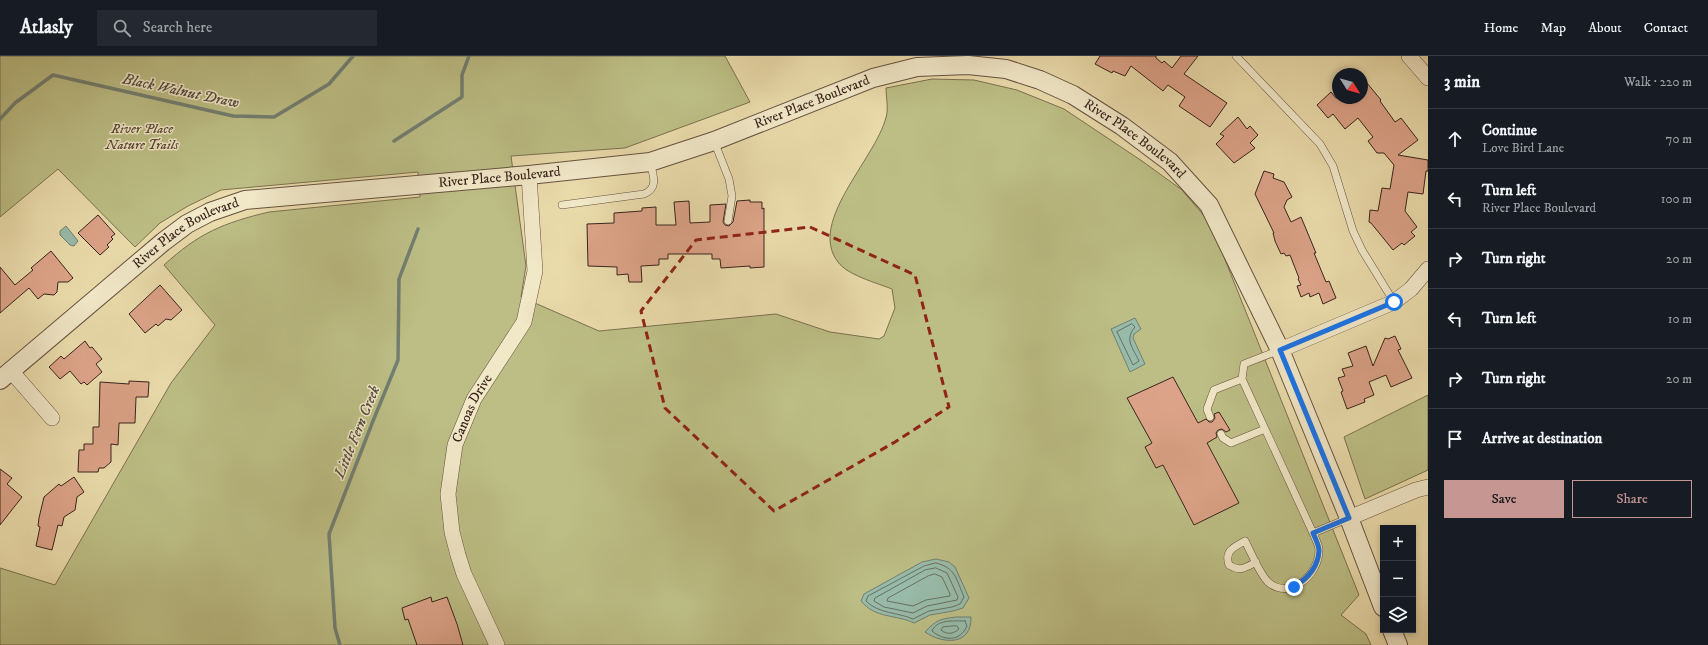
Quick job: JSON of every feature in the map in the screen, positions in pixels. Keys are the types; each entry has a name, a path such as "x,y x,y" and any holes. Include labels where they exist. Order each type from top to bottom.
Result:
{"street":[{"path":"1409,56 1428,78"},
{"name":"River Place Boulevard","path":"6,376 163,242 188,224 210,212 246,200 529,175 650,162 714,141 846,88 917,62 1006,69 1040,80 1073,95 1122,126 1170,162 1189,181 1209,205 1280,350 1349,518 1380,599"},
{"name":"Canoas Drive","path":"497,645 464,574 452,532 448,494 455,445 474,399 524,322 535,271 529,175"},
{"path":"1280,350 1394,302 1410,289 1428,269"},
{"path":"6,376 52,418"},
{"path":"1349,518 1416,490 1428,487"},
{"path":"1393,633 1398,645"}],"lane":[{"path":"1236,56 1320,144 1333,166 1353,231 1362,250 1394,302"},
{"path":"714,141 729,179 732,196 728,221"},
{"path":"562,205 648,193 654,187 655,180 650,162"},
{"path":"1256,562 1267,581 1274,586 1282,589 1294,587 1308,577 1313,570 1319,547 1242,379 1244,364 1280,350"},
{"path":"1210,417 1207,409 1214,390 1242,379"},
{"path":"1221,434 1223,438 1232,443 1265,429"},
{"path":"1313,533 1349,518"}],"highlighted area":[{"path":"810,227 915,275 949,407 895,442 774,511 665,408 641,311 696,240"}],"green space":[{"name":"River Place Nature Trails","path":"0,56 725,56 750,102 625,148 511,156 526,266 521,297 599,331 776,314 830,332 879,339 884,336 895,308 892,289 855,275 842,267 838,262 831,246 831,227 848,188 882,130 887,113 886,88 932,79 974,80 1017,90 1064,109 1142,161 1182,190 1205,217 1218,242 1359,595 1341,615 1366,634 1371,645 0,645 0,568 55,585 171,383 215,325 164,265 200,237 225,225 253,216 269,212 420,197 418,172 221,190 188,206 160,223 135,247 58,169 0,217"},
{"path":"1428,395 1428,470 1365,499 1344,437"}],"water":[{"path":"66,226 78,241 74,246 70,245 60,235 60,231"},
{"path":"1135,318 1141,329 1134,334 1133,338 1145,364 1130,372 1111,329"},
{"path":"936,559 949,562 955,567 969,598 963,608 930,615 914,623 873,611 861,601 864,594 922,562"},
{"path":"971,617 970,626 967,633 956,640 940,639 925,632 939,621 946,618"}],"building":[{"path":"1100,56 1156,56 1156,58 1162,63 1164,61 1172,68 1181,56 1198,56 1184,74 1227,103 1210,127 1179,106 1185,97 1168,85 1163,91 1131,66 1125,76 1113,71 1112,73 1095,64"},
{"path":"1368,84 1381,100 1380,101 1395,122 1401,118 1418,140 1398,155 1428,160 1428,171 1426,171 1423,194 1408,192 1405,211 1417,227 1411,232 1415,236 1404,245 1402,243 1393,250 1369,222 1370,210 1378,211 1382,188 1390,189 1394,165 1384,153 1377,153 1368,141 1373,137 1358,118 1345,129 1333,114 1328,118 1317,105 1331,92 1332,104 1368,104"},
{"path":"1238,117 1247,129 1250,126 1258,135 1250,143 1255,148 1234,163 1216,144 1224,136 1220,134"},
{"path":"1264,171 1274,174 1273,178 1284,182 1292,197 1287,200 1284,207 1291,222 1301,217 1326,282 1329,281 1336,298 1323,304 1319,293 1310,297 1309,293 1301,297 1297,286 1301,285 1290,255 1286,256 1284,253 1281,254 1275,241 1274,233 1255,194"},
{"path":"750,200 750,202 762,202 762,209 764,208 764,267 750,268 750,266 721,268 720,259 712,259 712,254 668,254 668,259 659,259 659,265 641,266 642,282 629,282 628,274 617,275 617,267 588,266 587,224 614,223 614,213 642,211 642,208 656,207 656,225 676,225 674,202 689,201 690,223 710,222 710,205 726,204 723,222 725,225 729,226 733,222 737,201"},
{"path":"98,215 115,234 111,237 113,239 107,245 109,247 100,255 78,233"},
{"path":"51,251 73,278 68,282 58,282 57,292 54,295 44,294 38,299 29,288 0,313 0,267 15,285 33,270 31,268"},
{"path":"160,285 182,310 171,320 166,319 158,326 156,324 145,333 129,314"},
{"path":"1395,336 1401,349 1398,350 1412,378 1391,387 1386,375 1369,382 1374,395 1364,399 1365,402 1347,409 1338,378 1345,376 1342,369 1353,366 1348,353 1366,346 1373,366 1385,338 1388,339"},
{"path":"85,341 102,359 96,364 102,372 87,385 84,382 81,384 70,371 60,379 49,367 61,356 64,359"},
{"path":"1173,377 1198,423 1206,419 1209,422 1212,422 1215,418 1214,414 1219,412 1230,430 1226,432 1222,429 1218,430 1216,433 1217,437 1207,443 1239,503 1194,525 1163,465 1156,468 1145,447 1152,443 1127,398"},
{"path":"129,381 149,382 148,397 136,397 135,423 119,423 118,445 111,444 111,462 104,468 99,468 98,472 78,472 79,450 84,450 84,444 93,444 93,427 99,427 100,382 129,384"},
{"path":"0,469 12,478 7,484 22,497 0,525"},
{"path":"74,477 84,492 77,497 75,510 64,517 62,526 58,525 52,550 36,546 40,527 38,526 39,518 44,497 59,484 61,486"},
{"path":"431,597 432,602 447,597 463,645 417,645 408,619 405,620 402,608"}],"waterway":[{"name":"Black Walnut Draw","path":"0,119 15,103 53,75 233,116 274,117 329,84 353,56"},
{"name":"Little Fern Creek","path":"394,141 462,97 462,75 469,56"},
{"name":"Little Fern Creek","path":"340,645 335,628 329,534 398,360 399,279 418,229"}],"route":[{"path":"1294,587 1308,577 1313,570 1319,552 1319,547 1313,533 1349,518 1280,350 1394,302"}]}
